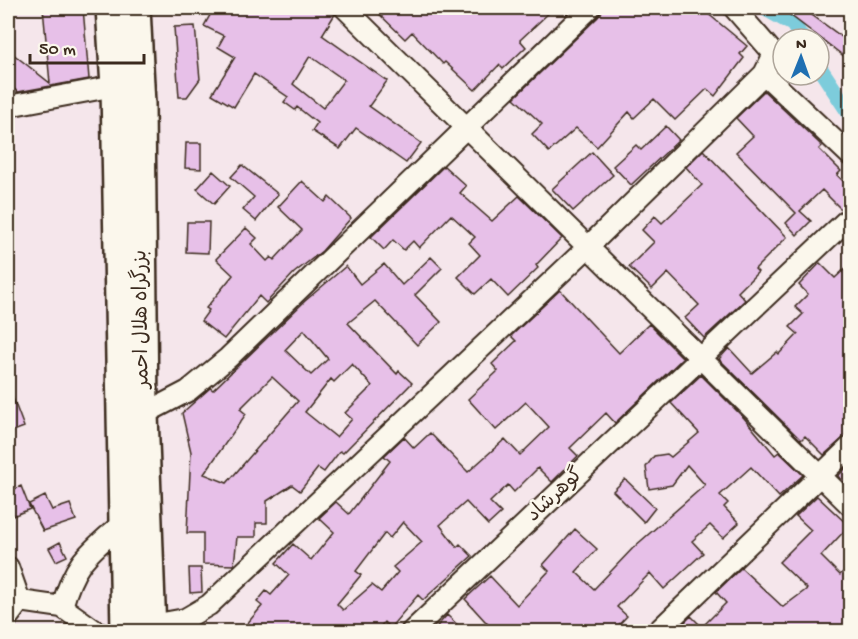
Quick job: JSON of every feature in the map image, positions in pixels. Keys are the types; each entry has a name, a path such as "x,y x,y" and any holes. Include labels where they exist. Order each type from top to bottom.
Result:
{"highway":[{"name":"بزرگراه هلال احمر","path":"110,8 116,86 125,632"},
{"name":"بزرگراه هلال احمر","path":"136,8 141,104 144,414 152,628"}],"street":[{"path":"345,8 850,505"},
{"path":"144,414 188,391 228,358 590,8"},
{"path":"152,628 185,619 209,605 587,248 764,74 774,54 734,8"},
{"path":"764,74 850,155"},
{"path":"8,106 116,86"},
{"name":"گوهرشاد","path":"411,632 850,217"},
{"path":"657,632 850,447"},
{"path":"62,607 70,578 86,556 124,522"},
{"path":"8,567 20,601"},
{"path":"20,601 62,607 97,632"},
{"path":"8,617 20,601"}],"building":[{"path":"43,8 83,8 89,79 18,92 8,84 8,50 50,83"},
{"path":"214,8 329,8 335,14 322,35 387,81 369,106 421,143 406,163 356,128 340,149 312,131 317,123 297,107 295,110 284,102 288,97 254,74 234,107 212,94 235,57 218,47 224,36 204,26","holes":["310,56 344,80 323,108 293,84"]},
{"path":"373,8 554,8 520,40 526,47 503,69 499,65 475,90 445,62 443,64 412,32 405,39"},
{"path":"604,8 701,8 747,46 740,54 744,58 715,96 707,89 675,120 654,99 634,118 629,112 597,147 576,128 549,152 532,134 542,124 514,98 598,17"},
{"path":"795,8 817,8 812,15 828,27 806,27 790,15"},
{"path":"195,26 200,79 187,97 179,97 174,27"},
{"path":"831,29 850,43 850,50 845,57 831,46"},
{"path":"764,91 822,146 819,149 841,171 837,175 850,188 850,204 841,209 822,190 800,211 811,221 797,235 786,223 796,213 736,152 753,136 736,118"},
{"path":"666,126 679,140 631,185 613,166 636,145 641,150"},
{"path":"186,143 201,143 201,169 185,168"},
{"path":"703,150 787,237 755,269 758,272 738,292 745,300 704,338 685,318 699,305 668,273 652,289 629,267 654,242 642,230 655,216 662,223 702,185 686,167"},
{"path":"592,152 613,175 573,211 552,189"},
{"path":"242,165 278,194 256,221 243,210 254,197 231,177"},
{"path":"444,166 466,186 460,193 492,221 519,196 562,238 536,265 538,268 508,297 491,279 475,294 458,277 480,255 469,243 475,237 451,215 419,248 413,241 404,250 393,240 384,250 371,237"},
{"path":"213,171 230,186 214,204 197,189"},
{"path":"302,181 325,202 329,197 351,218 322,251 294,273 266,303 259,296 224,339 201,321 209,310 206,308 233,275 216,259 246,228 257,238 251,244 267,261 271,257 274,260 302,230 278,207"},
{"path":"187,222 209,222 208,253 186,252"},
{"path":"431,257 442,268 415,295 441,322 417,345 375,301 348,323 397,374 399,371 412,383 343,453 340,451 324,472 318,468 300,491 292,485 267,501 267,523 256,523 256,537 237,537 234,565 203,564 203,533 187,533 191,452 182,413 210,388 213,390 305,301 346,266 360,284 384,264 402,285","holes":["304,330 328,359 311,375 285,350","352,364 372,386 345,413 352,419 336,437 305,412 331,379 334,382","272,377 298,401 227,483 204,474 246,414 240,409"]},
{"path":"820,263 835,278 850,264 850,407 844,414 850,420 850,432 824,455 805,436 801,440 719,359 729,348 752,373 777,352 779,354 798,334 790,327 803,314 795,307 808,294 799,285"},
{"path":"560,290 619,353 649,324 683,358 615,423 606,413 570,448 578,456 552,482 538,468 514,492 508,485 490,502 501,513 488,525 466,502 440,525 457,547 460,544 472,556 423,600 418,595 390,628 384,622 376,632 240,632 262,606 257,602 266,591 271,595 289,575 276,563 293,544 311,560 334,532 319,518 336,502 349,514 390,461 384,456 404,437 414,448 430,433 468,472 505,439 520,455 549,427 526,402 496,430 468,399 498,371 492,364 516,341 511,336","holes":["403,522 422,542 393,567 398,572 381,592 372,585 343,610 337,604 361,575 356,571 385,533 390,538"]},
{"path":"701,375 744,418 775,455 779,452 803,475 779,497 751,467 720,495 728,503 724,507 739,523 723,538 710,525 692,541 703,553 664,589 650,573 617,607 627,616 612,632 495,632 465,599 490,576 517,605 549,571 543,565 575,529 597,549 576,572 594,589 634,547 705,485 687,465 672,485 649,489 646,467 654,456 667,454 671,457 699,433 671,403"},
{"path":"8,385 24,427 8,433"},
{"path":"850,464 850,489 838,476"},
{"path":"625,479 655,508 644,522 613,491"},
{"path":"21,486 30,509 8,518 8,492"},
{"path":"45,496 52,510 70,504 76,520 43,531 29,504"},
{"path":"817,496 849,526 821,556 840,575 850,565 850,632 675,632 691,616 702,627 726,603 716,592 741,568 783,607 807,589 779,562 811,530 796,516"},
{"path":"60,542 67,556 56,561 49,548"},
{"path":"189,568 201,568 202,592 190,593"},
{"path":"447,615 465,632 432,632"}],"waterway":[{"path":"765,8 795,27"},
{"path":"831,85 850,114"}]}
